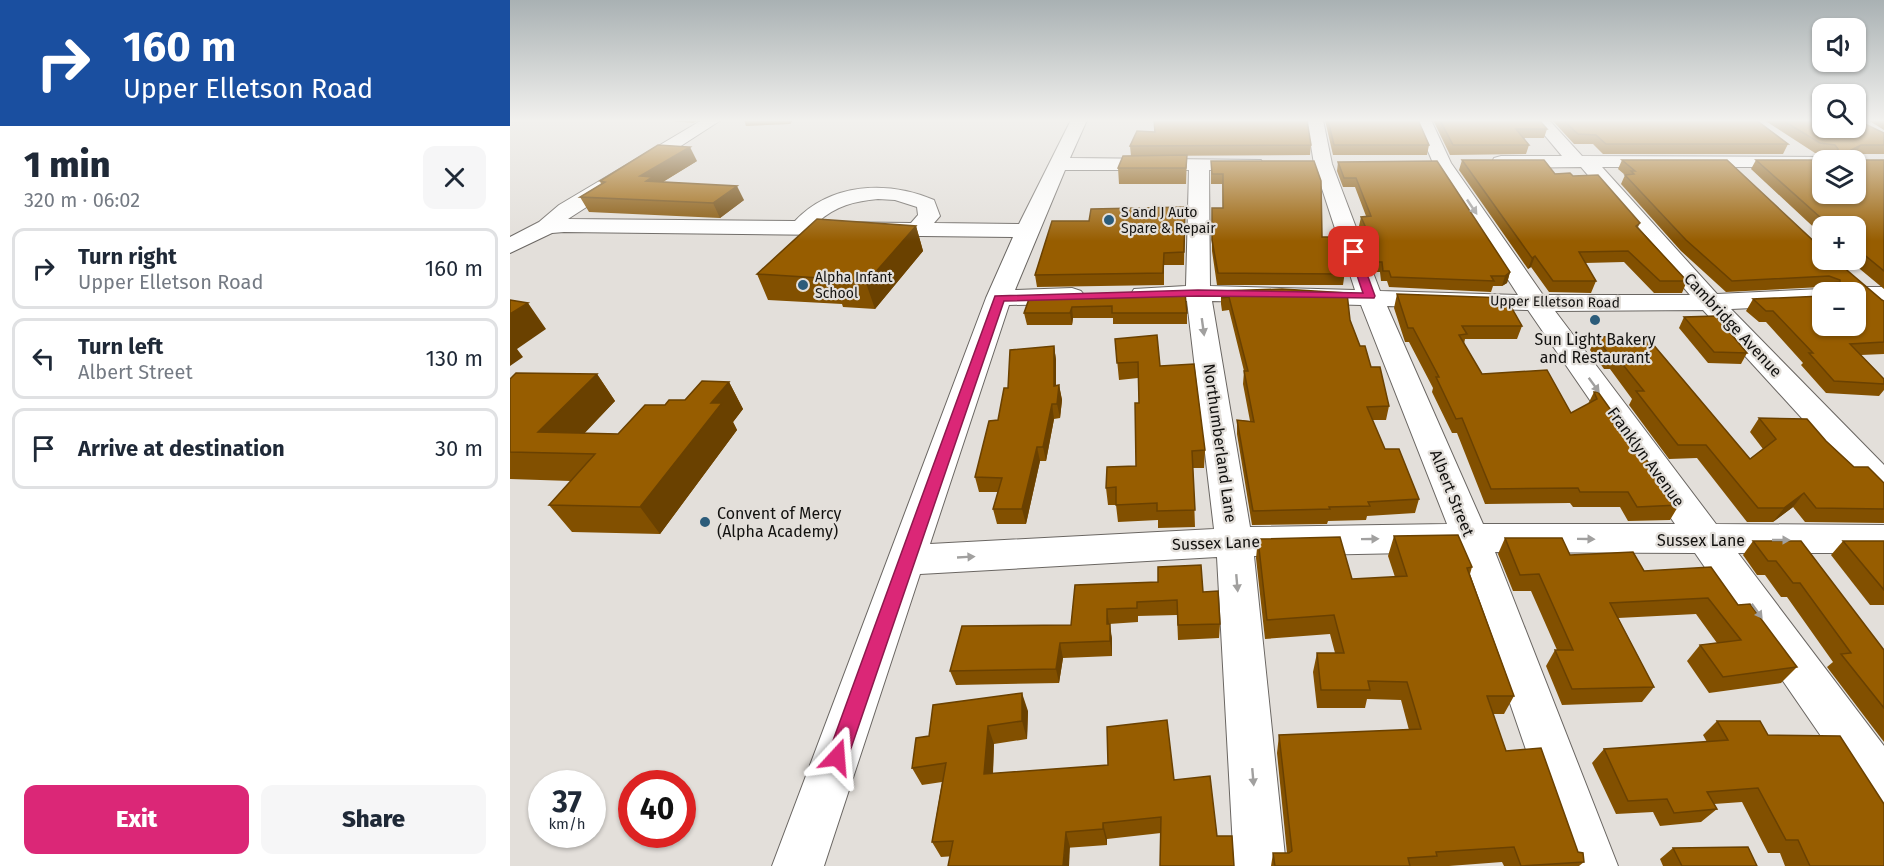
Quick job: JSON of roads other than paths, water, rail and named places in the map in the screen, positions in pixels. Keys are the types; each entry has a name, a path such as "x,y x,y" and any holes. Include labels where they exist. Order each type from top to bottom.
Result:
{"street":[{"path":"510,246 547,226 566,209 646,160"},
{"path":"798,866 999,298 1059,160"},
{"name":"Albert Street","path":"1323,160 1370,296 1470,538 1592,866"},
{"name":"Franklyn Avenue","path":"1441,160 1536,303 1884,786"},
{"name":"Cambridge Avenue","path":"1581,161 1884,486"},
{"path":"1487,162 1812,161"},
{"path":"1729,162 1750,182"},
{"path":"1057,164 1267,164"},
{"name":"Northumberland Lane","path":"1199,164 1198,293 1234,542 1260,866"},
{"path":"802,227 811,214 832,203 859,195 888,193 912,196 927,204 929,216 917,229"},
{"path":"547,226 1027,231"},
{"name":"Upper Elletson Road","path":"999,298 1198,293 1370,296 1536,303 1711,303 1812,298"},
{"name":"Sussex Lane","path":"908,560 1234,542 1470,538 1884,539"}],"place":[{"name":"S and J Auto Spare & Repair","path":"1109,220"},
{"name":"Alpha Infant School","path":"803,285"},
{"name":"Sun Light Bakery and Restaurant","path":"1595,320"},
{"name":"Convent of Mercy (Alpha Academy)","path":"705,522"}]}
